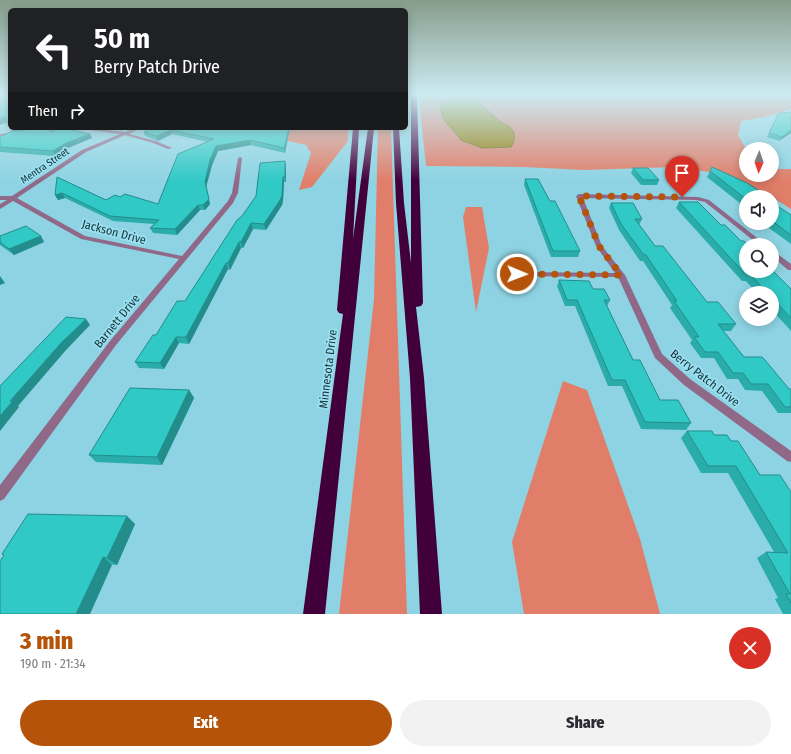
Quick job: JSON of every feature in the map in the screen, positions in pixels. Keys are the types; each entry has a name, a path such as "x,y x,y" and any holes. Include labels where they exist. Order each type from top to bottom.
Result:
{"highway":[{"path":"414,124 417,378"},
{"path":"338,410 344,279 356,130"},
{"name":"Minnesota Drive","path":"314,614 371,130"},
{"path":"396,130 400,203 417,378 431,614"}],"street":[{"path":"94,130 124,134 159,143 170,148"},
{"name":"Mentra Street","path":"0,207 84,151 133,130"},
{"path":"0,134 23,132"},
{"name":"Barnett Drive","path":"0,496 113,343 231,202 235,193 240,158"},
{"name":"Berry Patch Drive","path":"754,238 707,201 696,198 579,196 599,246 621,275 658,356 687,382 791,457"},
{"path":"0,198 14,198"},
{"name":"Jackson Drive","path":"14,198 83,238 144,252 184,258"},
{"path":"779,258 791,268"},
{"path":"517,274 621,275"}],"shaded area":[{"path":"421,124 740,124 738,135 742,142 739,142 739,181 724,174 674,167 585,170 523,167 426,166"},
{"path":"448,124 504,124 509,126 514,132 514,141 511,147 482,148 461,140"},
{"path":"240,130 348,130 348,141 312,187 299,190 311,153 306,145"},
{"path":"378,130 391,130 407,614 339,614 374,299"},
{"path":"779,169 791,169 791,209 779,201 779,190 757,190 741,182 779,182"},
{"path":"466,207 482,207 489,248 476,312 463,217"},
{"path":"563,381 587,390 640,539 660,614 524,614 512,542"}],"building":[{"path":"774,124 791,124 791,130 782,137 769,133"},
{"path":"50,130 51,132 56,130 71,130 90,134 66,143 53,151 0,147 0,137 13,131"},
{"path":"148,130 171,130 156,136 144,132"},
{"path":"171,130 288,130 284,148 250,140 216,146 210,160 205,182 209,199 203,205 198,205 175,229 150,228 159,220 110,216 62,193 55,195 57,177 106,200 115,195 120,197 125,194 158,204 178,154 214,139"},
{"path":"285,161 285,176 283,177 282,196 280,200 264,224 251,223 228,263 226,263 186,337 176,337 160,363 135,362 153,335 156,335 177,301 185,301 237,220 242,216 256,196 260,163"},
{"path":"712,167 739,179 739,182 747,183 758,190 739,190 739,194 710,171"},
{"path":"633,168 648,168 659,180 643,180"},
{"path":"525,179 538,179 550,201 555,201 580,251 553,251"},
{"path":"679,202 698,202 721,225 725,225 739,239 739,267"},
{"path":"611,203 633,203 642,219 635,219 655,246 663,246 707,302 718,302 736,324 718,324 744,357 762,357 789,389 791,389 791,407 785,407 768,384 751,384 743,373 733,373 718,352 705,352 694,337 699,337 674,301 677,301 646,255 643,254 621,224"},
{"path":"779,207 791,215 791,235 779,226"},
{"path":"26,226 41,236 9,249 0,242 0,236"},
{"path":"779,277 791,289 791,318 779,305 779,286 761,286 754,278"},
{"path":"559,280 589,281 593,289 604,289 610,300 604,300 633,360 640,360 660,400 678,400 691,423 645,422 625,380 612,380 577,300 567,300"},
{"path":"66,317 86,319 61,343 10,401 13,401 0,416 0,386"},
{"path":"130,388 189,390 157,457 89,455"},
{"path":"687,431 712,431 714,435 727,435 731,441 738,441 760,475 780,475 791,492 791,603 786,594 790,594 766,552 788,553 736,466 708,466"},
{"path":"28,514 127,516 107,558 103,557 76,614 0,614 0,561 4,555 2,554"}],"route":[{"path":"517,274 621,275 599,246 579,196 682,197"}]}
